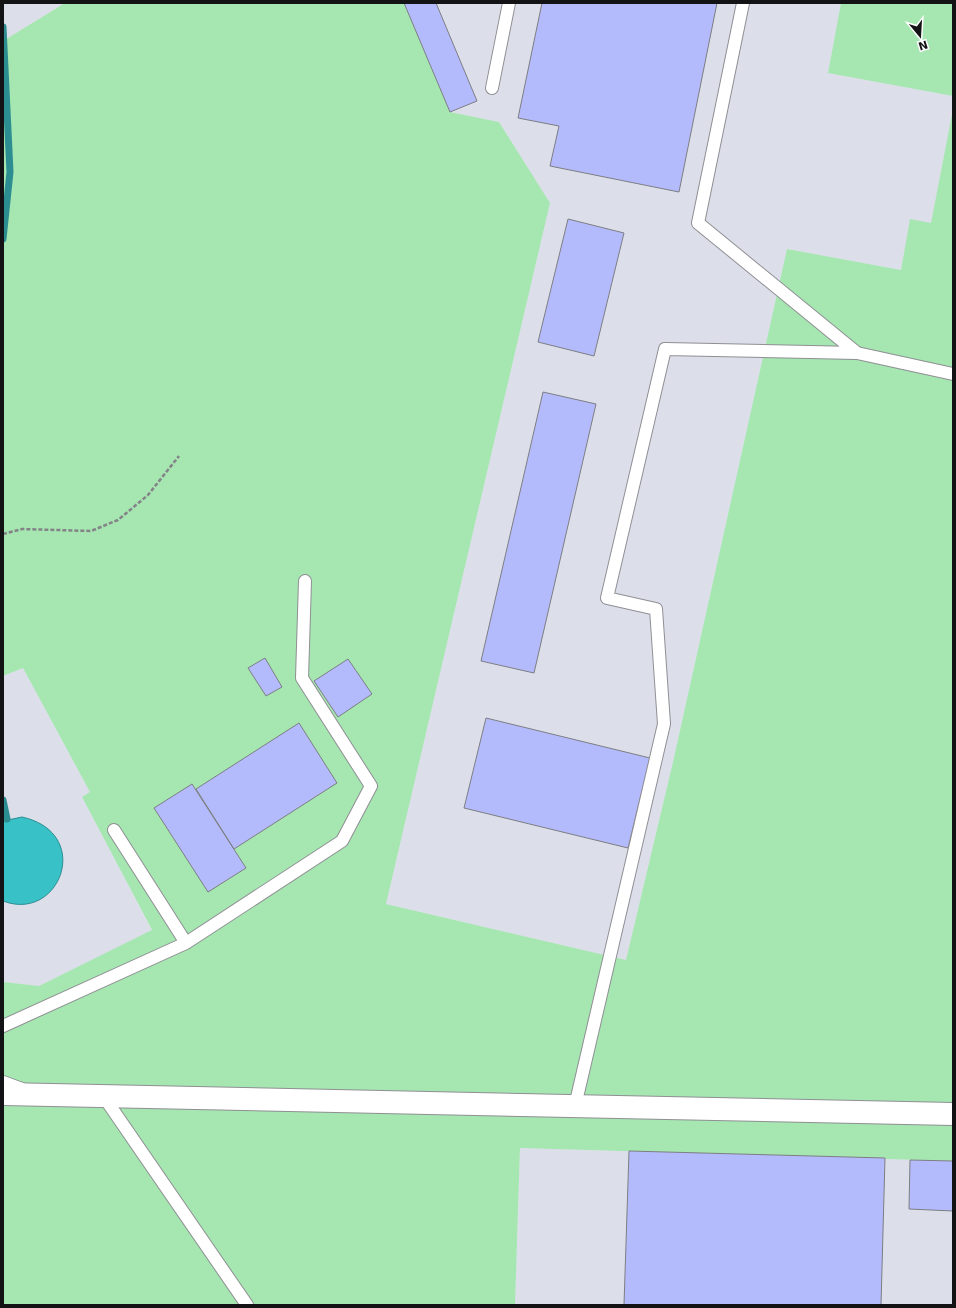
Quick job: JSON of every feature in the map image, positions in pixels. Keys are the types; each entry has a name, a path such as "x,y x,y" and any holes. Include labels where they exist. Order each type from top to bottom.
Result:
{"street":[{"path":"3,1094 953,1114"}],"lane":[{"path":"492,88 510,3"},
{"path":"743,3 698,223 857,353"},
{"path":"575,1106 664,724 656,609 607,598 665,349 857,353 953,374"},
{"path":"3,1026 186,943 342,841 371,786 302,678 305,581"},
{"path":"114,830 186,943"},
{"path":"3,1082 40,1095"},
{"path":"104,1096 247,1305"}],"path":[{"path":"3,534 22,529 91,531 118,520 148,495 179,456"}],"shaded area":[{"path":"3,3 65,3 3,41"},
{"path":"404,3 841,3 828,73 953,96 953,109 931,224 910,220 901,270 787,249 673,762 626,960 386,904 550,203 499,122 450,112"},
{"path":"23,668 90,792 82,797 152,931 39,986 3,982 3,676"},
{"path":"520,1148 953,1161 953,1305 515,1305"}],"green space":[{"path":"65,3 404,3 450,112 499,122 550,203 386,904 626,960 673,762 787,249 901,270 910,219 931,223 953,109 953,1161 520,1148 515,1305 3,1305 3,982 39,986 152,930 82,797 90,792 23,668 3,676 3,41"},
{"path":"841,3 953,3 953,96 828,73"}],"water":[{"path":"22,817 44,826 57,840 63,856 61,873 53,888 40,899 23,904 3,901 3,821"}],"building":[{"path":"404,3 436,3 477,101 450,112"},
{"path":"542,3 717,3 679,192 550,166 559,126 518,118"},
{"path":"568,219 624,233 594,356 538,342"},
{"path":"543,392 596,404 534,673 481,661"},
{"path":"265,658 282,687 266,696 248,668"},
{"path":"348,659 372,694 338,717 314,681"},
{"path":"486,718 650,758 628,848 464,808"},
{"path":"299,723 337,783 234,849 196,789"},
{"path":"192,784 246,868 208,892 154,808"},
{"path":"629,1151 885,1158 881,1305 624,1305"},
{"path":"910,1160 953,1161 953,1211 909,1209"}],"waterway":[{"path":"3,27 10,172 3,239"},
{"path":"3,800 7,819"}]}
